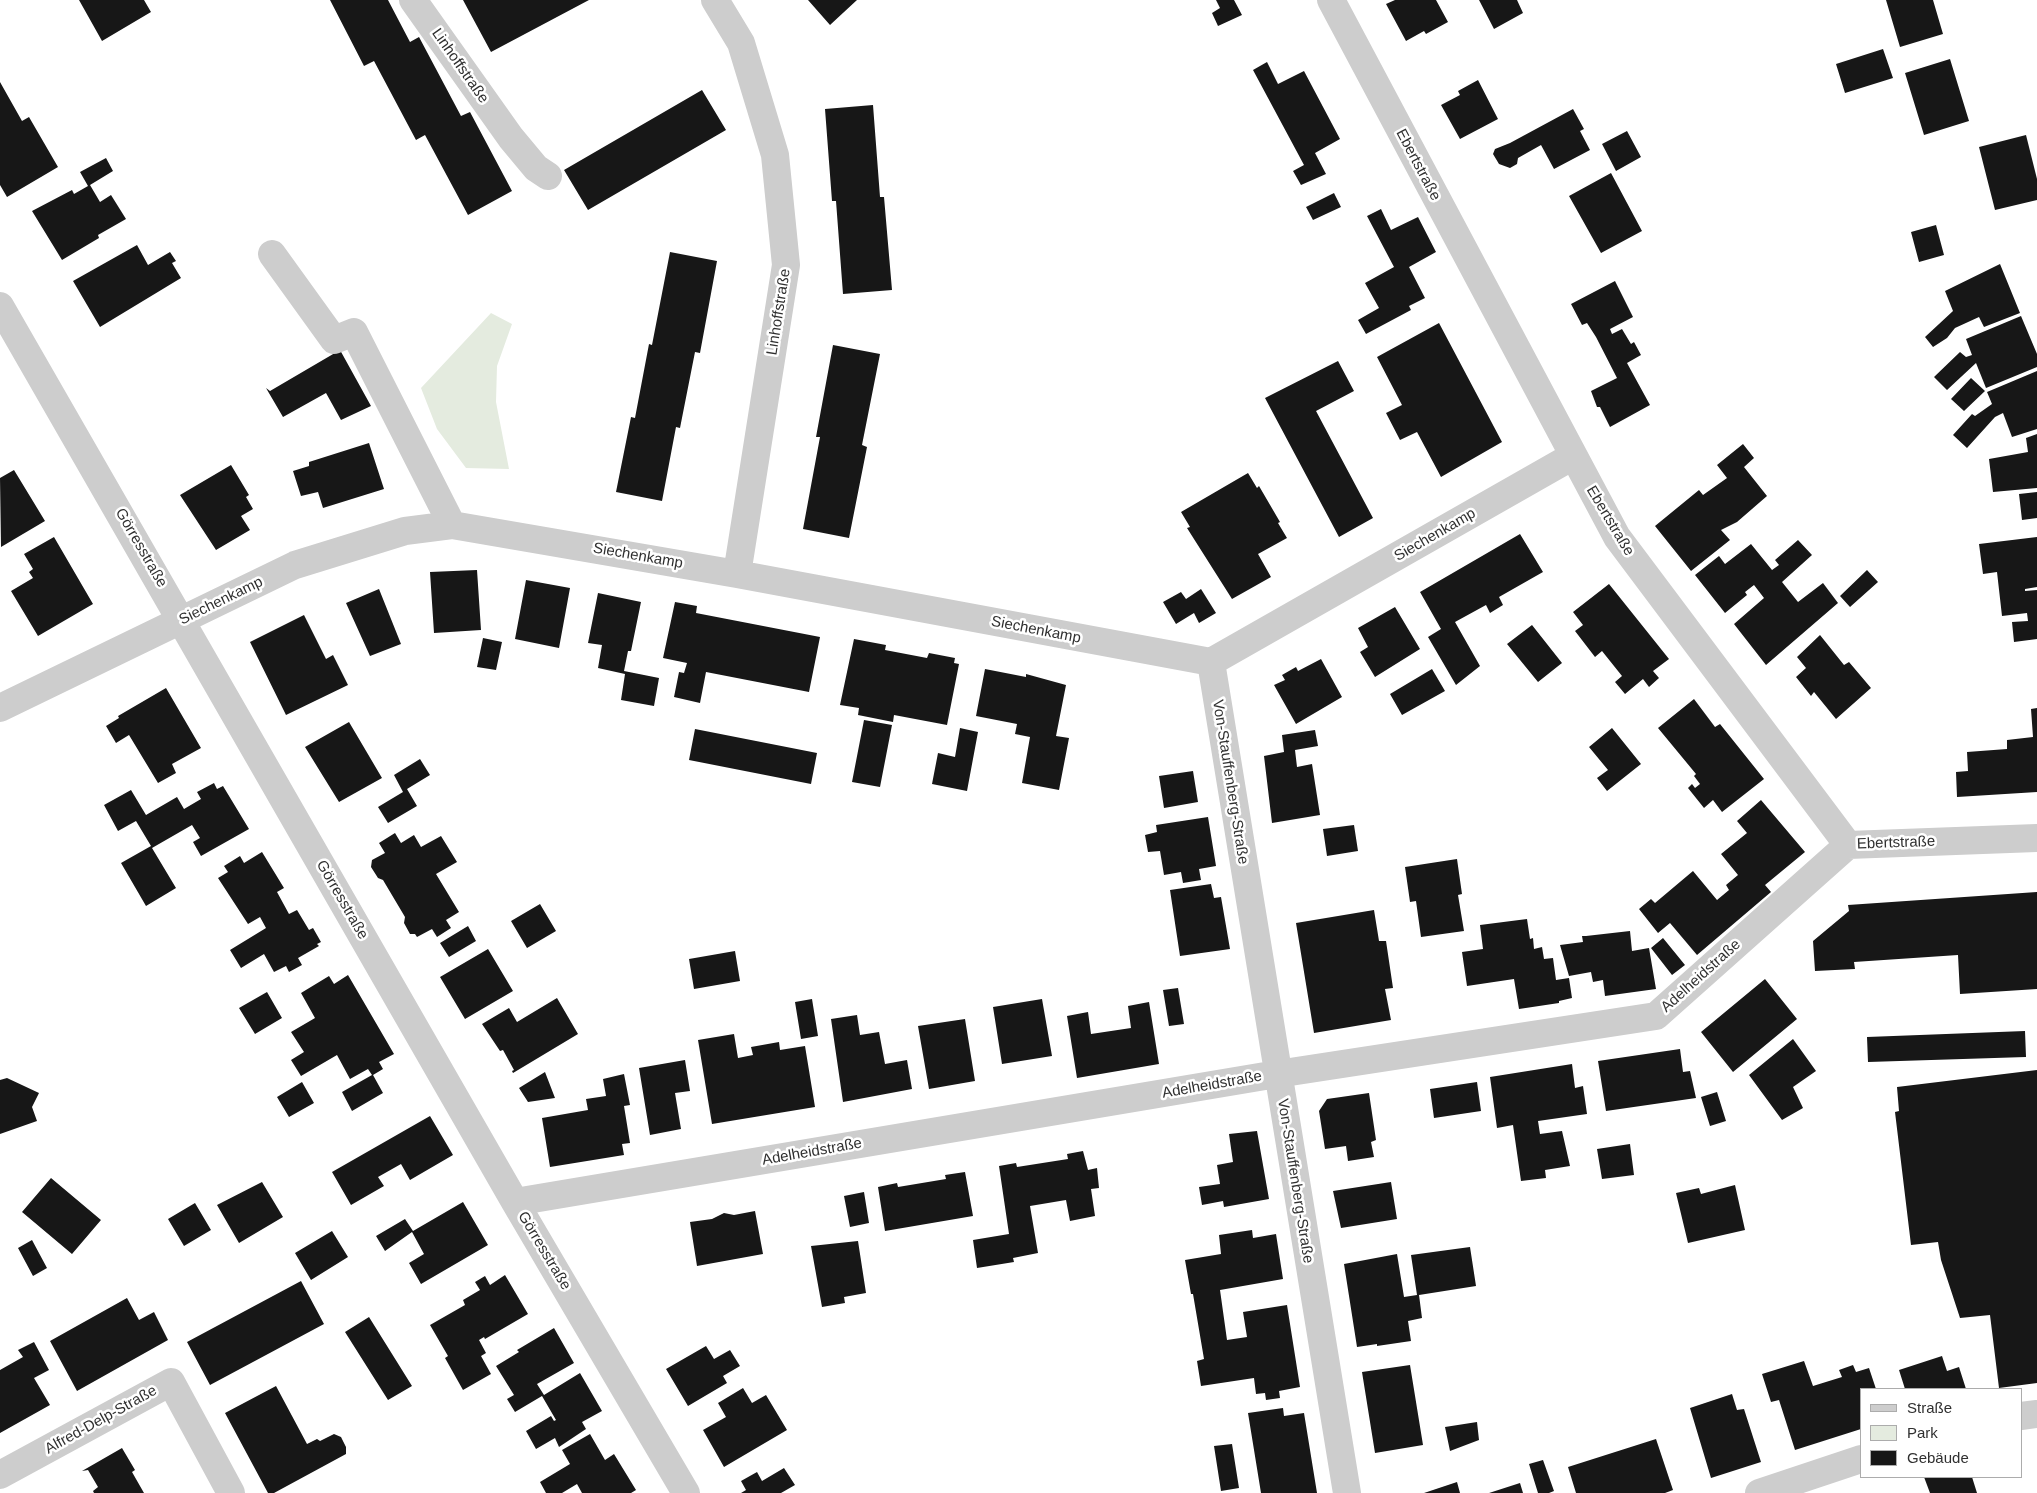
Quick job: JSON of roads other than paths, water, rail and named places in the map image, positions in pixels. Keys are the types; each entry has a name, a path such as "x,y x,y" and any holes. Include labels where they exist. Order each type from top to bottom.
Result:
{"street":[{"name":"Linhoffstraße","path":"413,0 511,138 536,168 548,176"},
{"name":"Linhoffstraße","path":"716,0 741,43 775,155 786,265 737,574"},
{"name":"Ebertstraße","path":"1331,0 1617,537 1848,845 2037,838"},
{"path":"272,254 334,340 354,332 452,525"},
{"name":"Görresstraße","path":"0,306 515,1202 686,1493"},
{"name":"Siechenkamp","path":"0,708 295,565 404,531 452,525 737,574 1211,662 1573,456"},
{"name":"Von-Stauffenberg-Straße","path":"1211,662 1347,1493"},
{"name":"Adelheidstraße","path":"515,1202 1277,1074 1656,1016 1848,845"},
{"name":"Alfred-Delp-Straße","path":"0,1475 171,1382 231,1493"},
{"path":"2022,1416 2037,1414"},
{"path":"1759,1493 1860,1459"}]}
